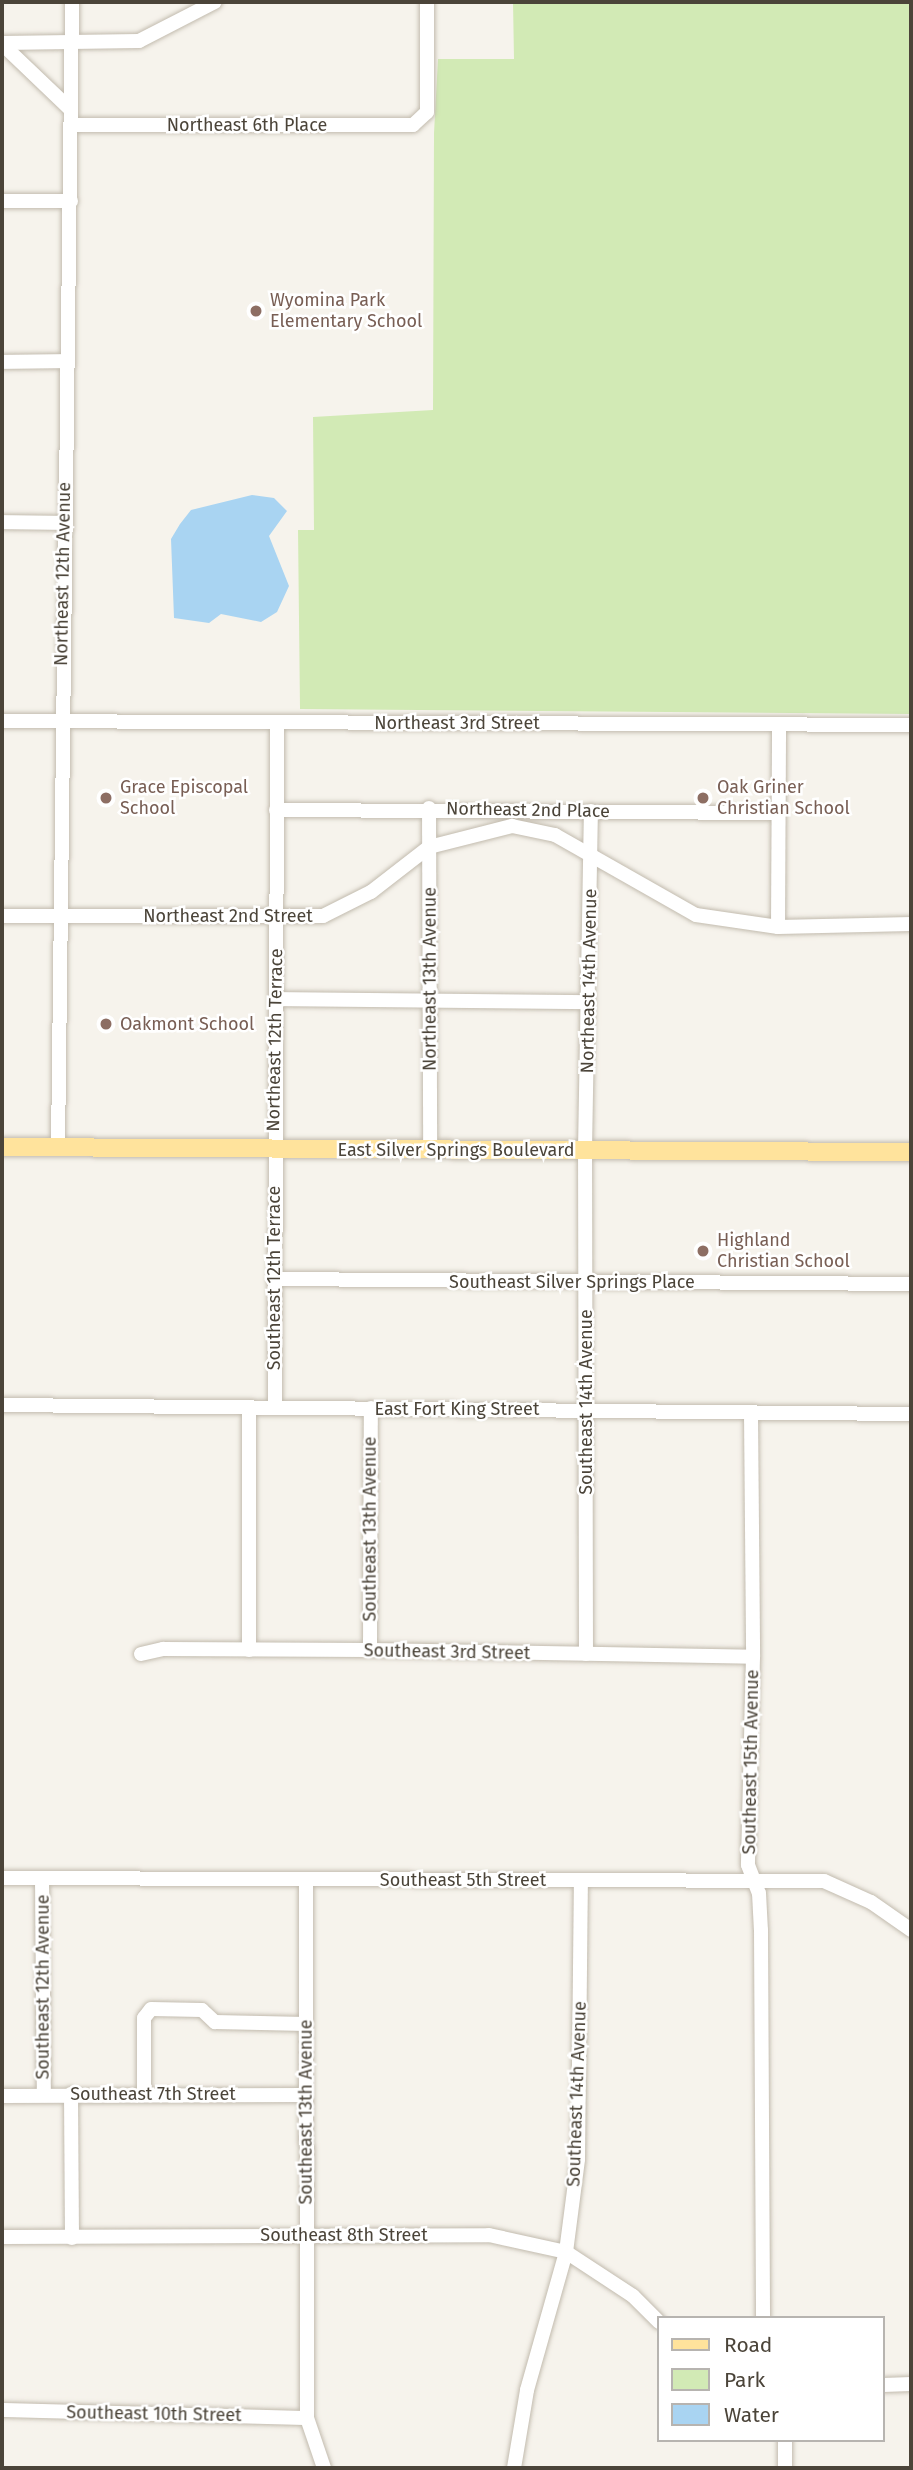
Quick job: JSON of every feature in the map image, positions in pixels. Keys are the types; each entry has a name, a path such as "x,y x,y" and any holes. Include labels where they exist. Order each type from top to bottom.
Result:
{"main road":[{"name":"East Silver Springs Boulevard","path":"2,1147 911,1152"}],"street":[{"name":"Northeast 12th Avenue","path":"58,1147 72,2"},
{"name":"Northeast 6th Place","path":"71,117 401,125 422,120 426,112 427,2"},
{"path":"2,44 139,41 208,3"},
{"path":"2,44 71,117"},
{"path":"2,201 71,201"},
{"path":"2,362 66,362"},
{"path":"2,522 64,523"},
{"name":"Northeast 3rd Street","path":"2,721 911,725"},
{"name":"Northeast 12th Terrace","path":"273,1148 277,722"},
{"path":"778,927 779,726"},
{"name":"Northeast 2nd Place","path":"276,810 429,808 779,813"},
{"name":"Northeast 13th Avenue","path":"429,808 430,1150"},
{"path":"507,809 508,827"},
{"name":"Northeast 14th Avenue","path":"585,1150 591,811"},
{"name":"Northeast 2nd Street","path":"2,916 323,916 371,892 429,847 508,827 555,835 592,853 696,915 778,927 911,925"},
{"path":"276,999 588,1002"},
{"name":"Southeast 12th Terrace","path":"273,1148 275,1408"},
{"name":"Southeast 14th Avenue","path":"585,1150 586,1654"},
{"name":"Southeast Silver Springs Place","path":"274,1279 911,1284"},
{"name":"East Fort King Street","path":"2,1405 911,1414"},
{"path":"249,1407 249,1650"},
{"name":"Southeast 13th Avenue","path":"370,1408 370,1650"},
{"name":"Southeast 15th Avenue","path":"751,1413 753,1657 748,1866 756,1882 765,2053 762,2316"},
{"name":"Southeast 3rd Street","path":"141,1654 249,1650 370,1650 753,1657"},
{"name":"Southeast 5th Street","path":"2,1878 824,1881 870,1902 911,1930"},
{"name":"Southeast 12th Avenue","path":"42,1878 44,2095"},
{"name":"Southeast 13th Avenue","path":"306,1879 307,2418 324,2468"},
{"name":"Southeast 14th Avenue","path":"514,2468 527,2390 566,2252 578,2159 581,1880"},
{"path":"144,2094 144,2018 152,2009 202,2010 215,2022 306,2024"},
{"name":"Southeast 12th Avenue","path":"71,2094 72,2238"},
{"name":"Southeast 7th Street","path":"2,2096 305,2095"},
{"name":"Southeast 8th Street","path":"2,2236 72,2238 489,2235 566,2252 633,2296 657,2320"},
{"path":"885,2385 911,2384"},
{"name":"Southeast 10th Street","path":"2,2410 307,2418"},
{"path":"785,2442 785,2468"}],"green space":[{"path":"513,2 911,2 911,714 300,709 298,530 314,530 313,417 433,410 434,133 438,59 514,59"}],"water":[{"path":"252,495 274,498 287,511 269,536 289,586 277,612 261,622 221,614 209,623 174,618 171,539 180,524 191,510"}],"place":[{"name":"Wyomina Park Elementary School","path":"256,311"},
{"name":"Grace Episcopal School","path":"106,798"},
{"name":"Oak Griner Christian School","path":"703,798"},
{"name":"Oakmont School","path":"106,1024"},
{"name":"Highland Christian School","path":"703,1251"}]}
